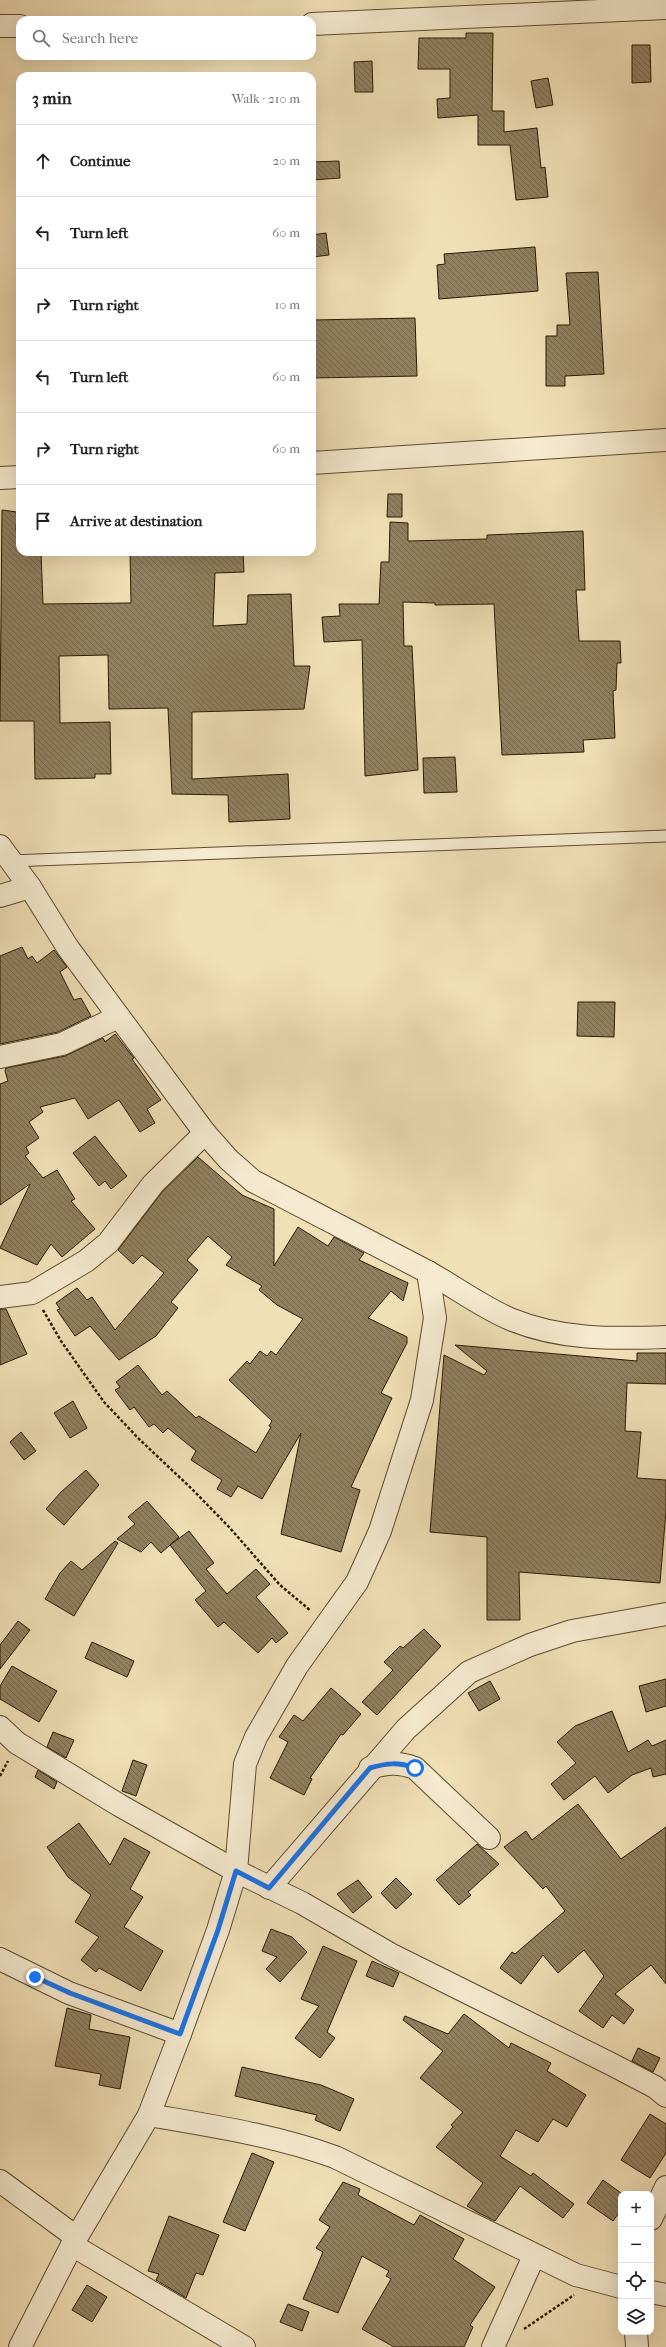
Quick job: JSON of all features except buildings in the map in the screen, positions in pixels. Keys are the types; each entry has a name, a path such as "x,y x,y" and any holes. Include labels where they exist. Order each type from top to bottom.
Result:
{"street":[{"path":"316,24 666,8"},
{"path":"0,26 16,26"},
{"path":"316,463 666,440"},
{"path":"0,478 16,477"},
{"path":"5,854 30,887 68,948 118,1017 178,1094 205,1133 229,1160 253,1181 428,1272 509,1318 543,1331 567,1336 666,1337"},
{"path":"0,896 30,887"},
{"path":"0,1057 62,1044 118,1017"},
{"path":"0,1297 32,1293 65,1275 86,1261 108,1243 153,1184 205,1133"},
{"path":"20,2347 74,2241 149,2115 218,1930 236,1871 245,1764 256,1737 297,1666 357,1582 380,1531 422,1400 435,1318 428,1272"},
{"path":"269,1888 370,1768 406,1729 437,1699 475,1669 530,1645 572,1631 666,1614"},
{"path":"0,1727 17,1743 105,1797 236,1871 302,1903 390,1954 612,2064 655,2087 666,2096"},
{"path":"370,1768 386,1763 400,1763 415,1768 489,1838"},
{"path":"0,1959 70,1993 180,2034"},
{"path":"149,2115 246,2131 296,2143 335,2157 534,2256 576,2275 618,2286"},
{"path":"0,2181 74,2241 244,2347"},
{"path":"654,2212 666,2187"},
{"path":"494,2344 534,2256"},
{"path":"654,2292 666,2294"},
{"path":"636,2335 637,2347"}],"lane":[{"path":"5,854 666,836"}],"path":[{"path":"32,1293 61,1341 104,1402 138,1439 224,1521 280,1585 309,1609 319,1636"},
{"path":"494,2344 526,2328 596,2280"}],"route":[{"path":"35,1977 70,1993 180,2034 218,1930 236,1871 269,1888 370,1768 386,1763 400,1763 415,1768"}]}
